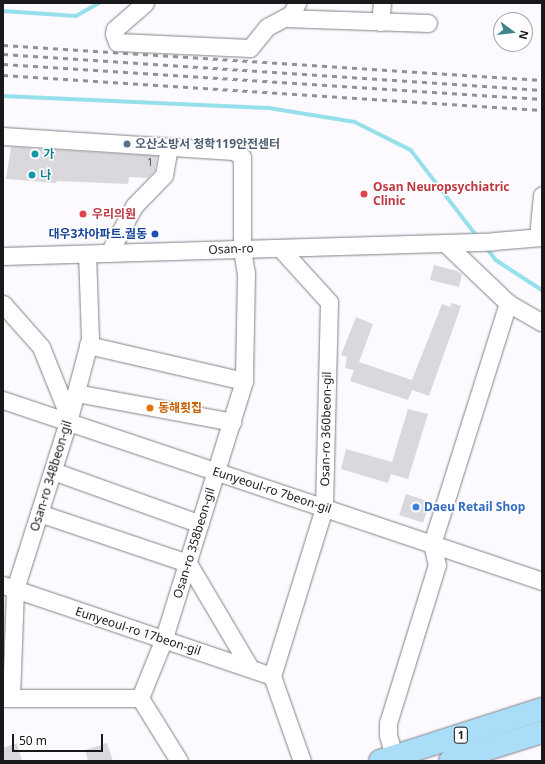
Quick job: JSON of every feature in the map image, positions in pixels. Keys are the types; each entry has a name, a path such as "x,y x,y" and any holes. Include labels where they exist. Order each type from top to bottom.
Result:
{"main road":[{"name":"1","path":"387,759 542,709"},
{"name":"1","path":"450,761 542,732"}],"street":[{"path":"145,3 115,28 114,34 117,42 250,48 267,27 291,14 297,3"},
{"path":"380,22 382,3"},
{"path":"284,18 428,24"},
{"path":"3,136 169,147 164,175 134,206 109,253"},
{"name":"Osan-ro 358beon-gil","path":"140,698 163,641 217,472 244,381 246,273 242,249 242,157 234,151 169,147"},
{"path":"540,237 542,195"},
{"name":"Osan-ro","path":"3,256 452,243 540,237"},
{"path":"452,243 508,303 542,323"},
{"name":"Osan-ro 360beon-gil","path":"272,676 324,508 329,302 280,248"},
{"name":"Osan-ro 348beon-gil","path":"7,698 9,587 39,513 53,471 69,420 88,345 87,254"},
{"path":"387,759 388,723 437,565 432,544 508,303"},
{"path":"3,304 41,347 69,420"},
{"path":"88,345 244,381"},
{"path":"76,394 232,422"},
{"name":"Eunyeoul-ro 7beon-gil","path":"3,400 69,420 217,472 542,581"},
{"path":"53,471 200,524"},
{"path":"39,513 188,563 250,668"},
{"name":"Eunyeoul-ro 17beon-gil","path":"9,587 163,641 272,676"},
{"path":"272,676 302,761"},
{"path":"7,698 140,698 179,761"}],"building":[{"path":"11,147 157,156 155,170 148,178 129,177 128,184 57,181 56,183 6,179"},
{"path":"434,265 457,271 462,275 459,287 430,280"},
{"path":"452,303 461,306 429,396 412,390 408,400 350,381 354,370 345,368 347,357 341,355 356,317 373,324 359,362 412,380 442,304 450,307"},
{"path":"408,409 428,414 408,479 391,474 388,483 341,469 346,449 392,462"},
{"path":"406,494 430,502 423,523 399,515"},
{"path":"17,743 22,761 3,761 3,748"},
{"path":"107,743 113,761 88,761 85,750"}],"waterway":[{"path":"3,11 76,16 99,3"},
{"path":"3,96 269,108 355,122 411,150 477,236"},
{"path":"486,247 496,260 542,290"}],"railway":[{"path":"3,45 542,80"},
{"path":"3,54 542,90"},
{"path":"3,64 542,99"},
{"path":"3,75 542,110"}],"place":[{"name":"오산소방서 청학119안전센터","path":"127,144"},
{"name":"가","path":"35,154"},
{"name":"나","path":"32,175"},
{"name":"Osan Neuropsychiatric Clinic","path":"364,194"},
{"name":"우리의원","path":"83,214"},
{"name":"대우3차아파트.궐동","path":"155,234"},
{"name":"동해횟집","path":"150,408"},
{"name":"Daeu Retail Shop","path":"416,507"}]}
